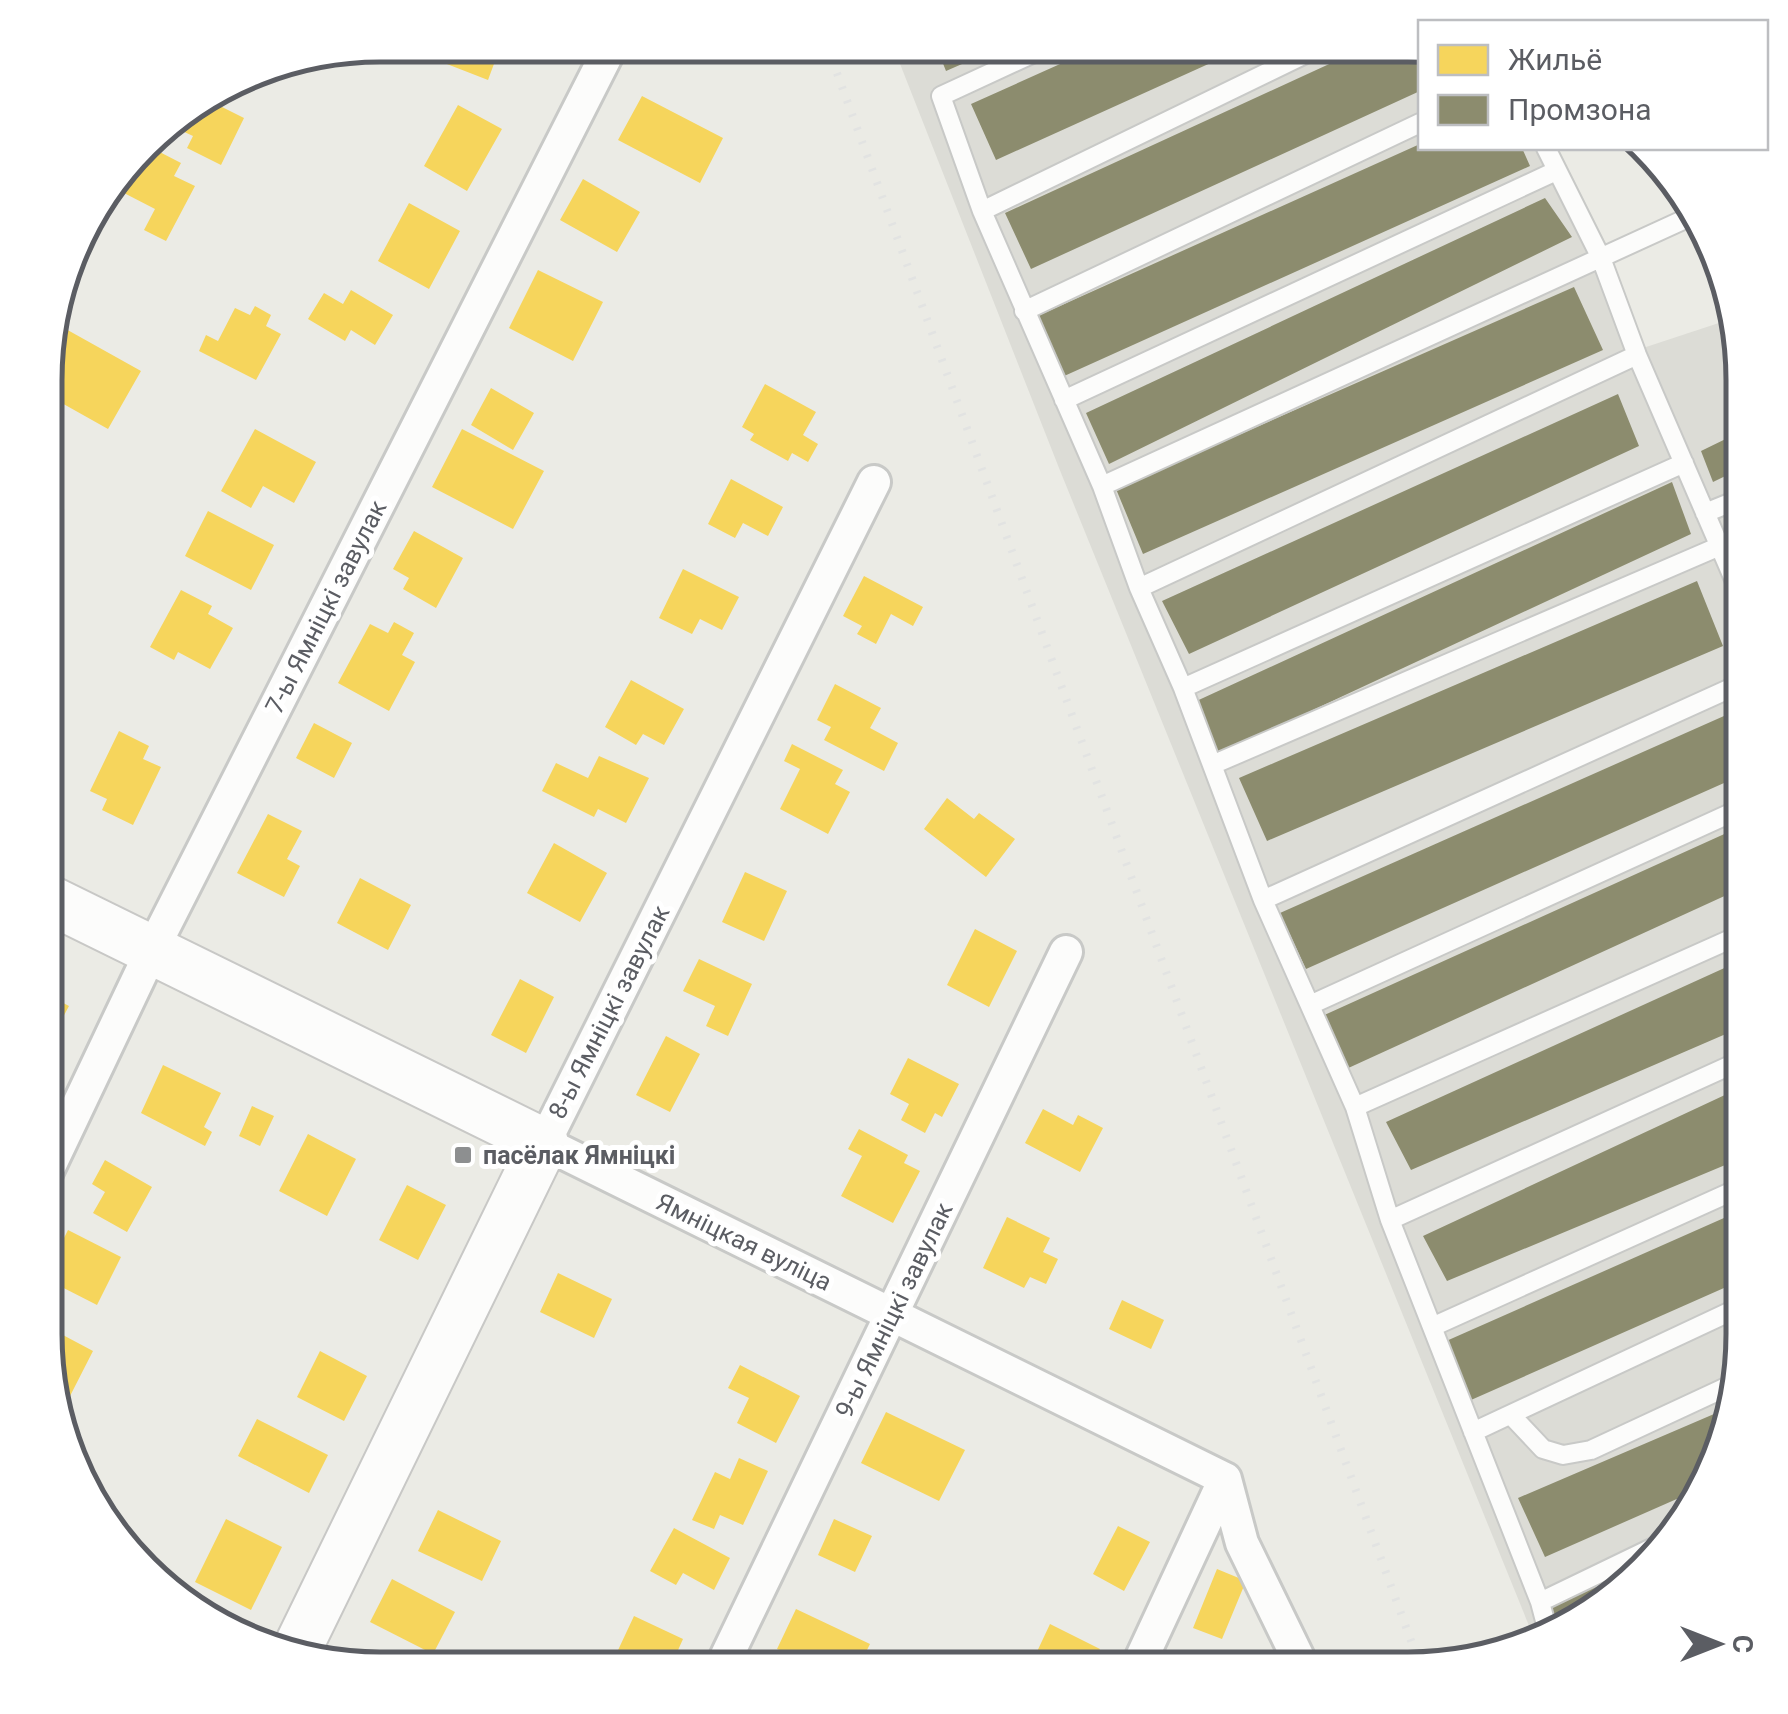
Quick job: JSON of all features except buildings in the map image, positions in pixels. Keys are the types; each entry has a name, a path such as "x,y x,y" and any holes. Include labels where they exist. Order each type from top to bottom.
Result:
{"main road":[{"name":"Ямніцкая вуліца","path":"63,906 544,1143"},
{"name":"8-ы Ямніцкі завулак","path":"301,1642 544,1143"}],"street":[{"name":"7-ы Ямніцкі завулак","path":"63,1138 152,950 603,62"},
{"name":"8-ы Ямніцкі завулак","path":"544,1143 874,482"},
{"name":"9-ы Ямніцкі завулак","path":"728,1651 1066,952"},
{"name":"Ямніцкая вуліца","path":"544,1143 1225,1479"},
{"path":"1145,1651 1225,1479"},
{"path":"1225,1479 1242,1543 1296,1651"}],"lane":[{"path":"1013,63 941,96 982,210 1102,486 1139,588 1183,688 1263,900 1355,1106 1390,1220 1545,1620"},
{"path":"982,210 1289,63"},
{"path":"1024,310 1418,124"},
{"path":"1547,150 1601,258 1637,355 1725,558"},
{"path":"1064,400 1556,170"},
{"path":"1102,486 1683,220"},
{"path":"1139,588 1637,355"},
{"path":"1183,688 1684,462"},
{"path":"1706,513 1725,505"},
{"path":"1212,766 1720,546"},
{"path":"1263,900 1725,690"},
{"path":"1310,1005 1725,816"},
{"path":"1355,1106 1725,942"},
{"path":"1390,1220 1725,1068"},
{"path":"1432,1327 1725,1195"},
{"path":"1474,1432 1725,1314"},
{"path":"1511,1415 1543,1450 1563,1455 1591,1450 1720,1390"},
{"path":"1540,1602 1633,1557"}],"shaded area":[{"path":"899,62 1418,63 1418,150 1540,150 1640,349 1720,323 1725,360 1725,1354 1719,1396 1709,1436 1693,1474 1660,1527 1601,1586 1567,1609 1529,1627 1059,468"}],"railway":[{"path":"833,62 1415,1651"}],"place":[{"name":"пасёлак Ямніцкі","path":"463,1155"}]}
